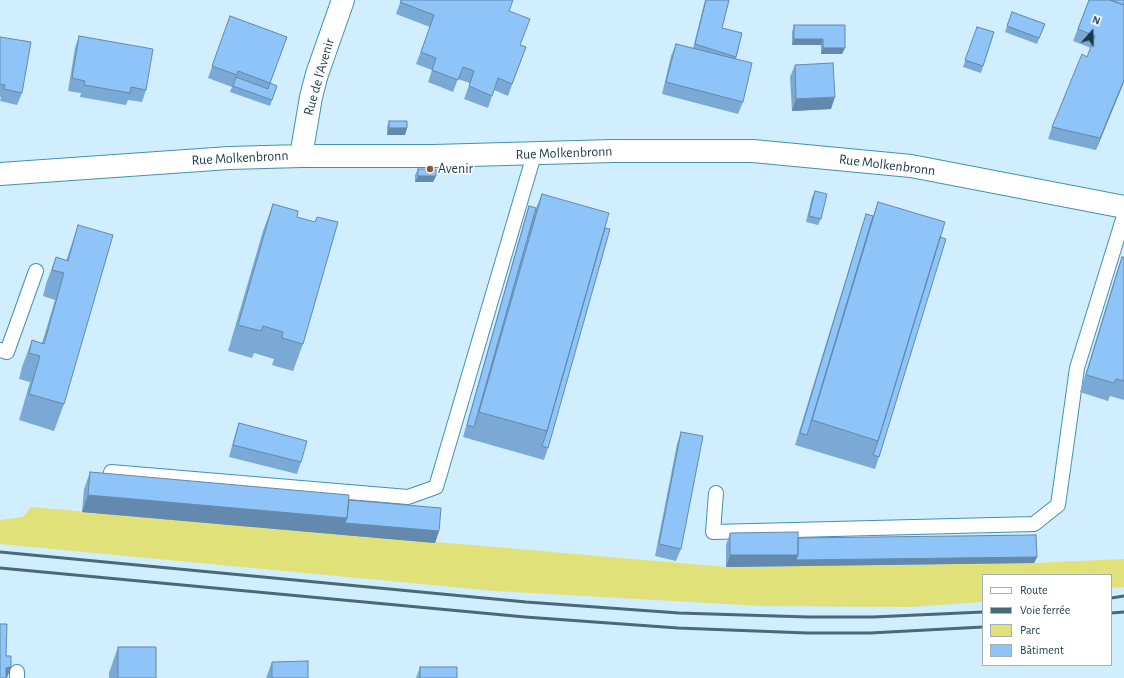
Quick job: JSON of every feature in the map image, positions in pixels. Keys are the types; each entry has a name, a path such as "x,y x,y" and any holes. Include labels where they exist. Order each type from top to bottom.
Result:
{"street":[{"name":"Rue de l'Avenir","path":"302,156 306,119 315,80 343,0"},
{"name":"Rue Molkenbronn","path":"0,174 229,158 302,156 534,155 613,151 779,152 911,166 1124,207"}],"lane":[{"path":"111,472 408,497 436,487 534,155"},
{"path":"716,493 713,532 1034,524 1058,505 1077,368 1124,216"},
{"path":"0,350 7,352 36,271"}],"green space":[{"path":"31,507 726,567 1034,563 1124,559 1124,587 1112,588 1112,574 982,574 982,602 910,607 762,606 495,591 0,544 0,520 23,517"}],"building":[{"path":"401,0 513,0 509,11 530,19 520,45 526,47 512,84 498,78 492,96 469,86 474,71 463,67 458,80 432,70 436,58 421,52 434,15 400,2"},
{"path":"706,0 729,0 722,28 742,33 736,57 695,44"},
{"path":"1089,0 1110,0 1124,5 1124,80 1100,138 1052,127 1082,54 1087,57 1095,36 1078,29"},
{"path":"1110,0 1124,0 1124,5"},
{"path":"1012,12 1045,24 1039,38 1007,26"},
{"path":"230,16 287,37 270,83 238,71 237,75 212,66"},
{"path":"794,25 845,25 845,48 823,48 823,39 794,39"},
{"path":"977,27 994,32 983,66 965,60"},
{"path":"79,36 153,49 146,90 131,87 130,93 84,85 85,81 72,78"},
{"path":"0,37 31,42 22,93 4,89 5,85 0,84"},
{"path":"676,44 752,63 743,102 666,82"},
{"path":"833,63 835,97 796,99 795,65"},
{"path":"236,77 268,89 270,83 277,86 272,100 233,86"},
{"path":"389,121 407,121 407,128 389,128"},
{"path":"418,169 436,169 436,176 418,176"},
{"path":"815,191 827,194 821,219 809,216"},
{"path":"542,194 609,213 547,431 479,412"},
{"path":"878,202 945,222 878,441 812,420"},
{"path":"273,204 298,211 297,217 304,219 315,222 317,217 338,222 303,344 282,338 283,332 263,326 261,331 238,325"},
{"path":"529,206 536,208 474,427 467,425"},
{"path":"866,214 873,216 807,435 800,433"},
{"path":"78,225 113,235 64,404 29,394 40,356 29,353 32,340 44,344 64,273 52,270 56,257 68,261"},
{"path":"605,228 610,229 548,448 542,446"},
{"path":"940,237 946,239 879,457 873,455"},
{"path":"1122,257 1124,257 1124,381 1116,379 1114,383 1086,375"},
{"path":"239,423 307,441 301,462 233,445"},
{"path":"681,432 703,436 681,549 659,544"},
{"path":"90,472 349,495 347,518 88,495"},
{"path":"349,500 441,508 439,531 345,523"},
{"path":"798,532 798,555 730,555 730,533"},
{"path":"1036,535 1037,557 796,560 798,555 798,538"},
{"path":"0,624 7,624 6,656 11,656 11,667 6,668 6,678 0,678"},
{"path":"118,647 156,647 156,678 118,678"},
{"path":"308,661 308,678 272,678 272,662"},
{"path":"420,667 457,667 457,678 420,678"}],"railway":[{"path":"0,552 526,602 679,613 808,617 873,617 982,612"},
{"path":"0,568 525,617 678,628 807,633 870,633 982,627"},
{"path":"1112,598 1124,596"},
{"path":"1112,613 1124,612"}],"place":[{"name":"Avenir","path":"430,169"}]}
